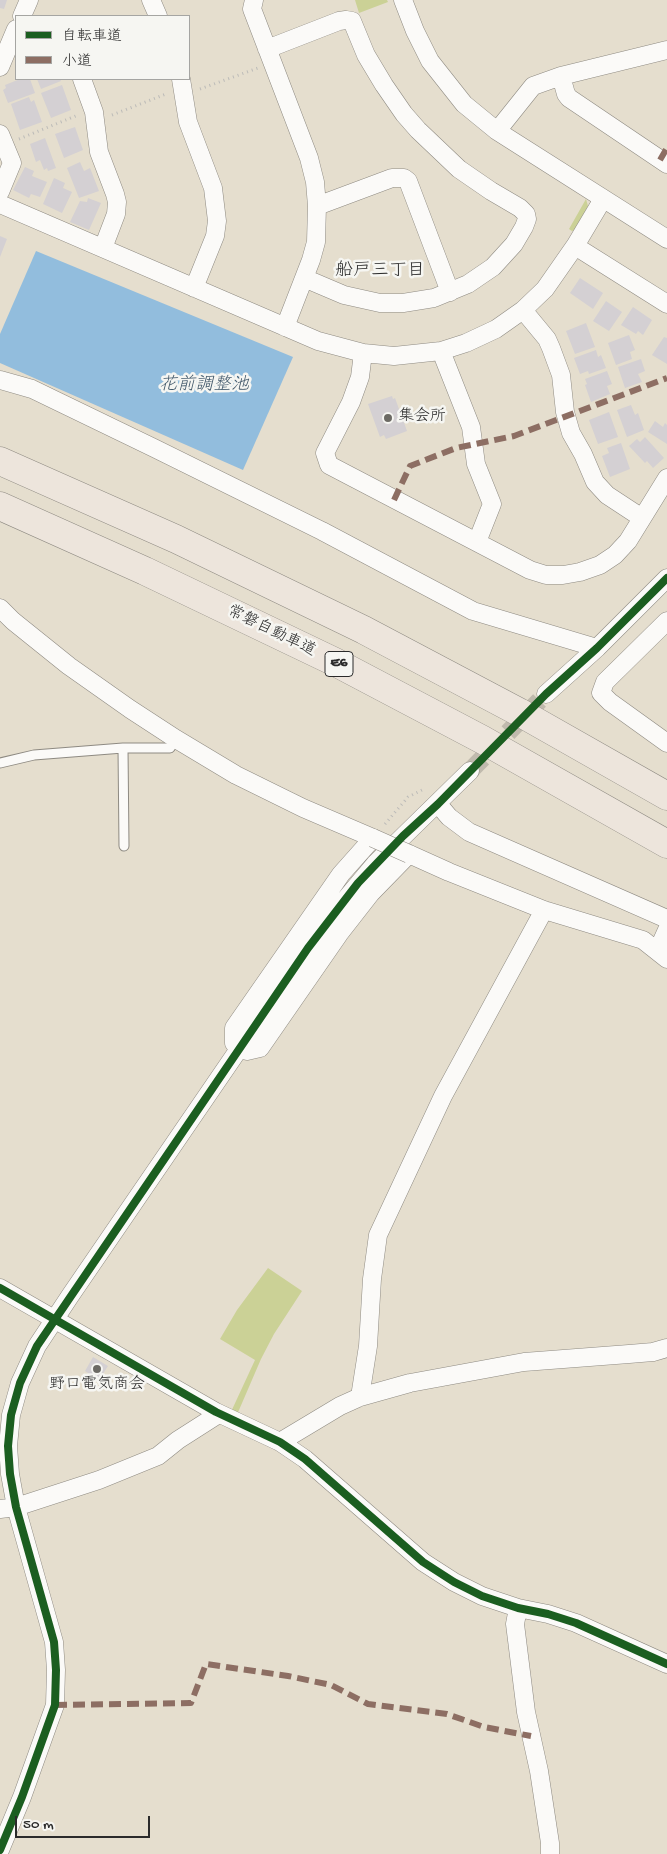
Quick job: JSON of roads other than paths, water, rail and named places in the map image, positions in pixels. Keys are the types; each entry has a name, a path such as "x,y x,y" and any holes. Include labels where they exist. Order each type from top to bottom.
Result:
{"highway":[{"name":"E6","path":"0,461 176,539 364,630 519,712 667,796"},
{"name":"常磐自動車道","path":"0,506 335,662 491,745 667,844"}],"street":[{"path":"152,0 158,15"},
{"path":"254,0 252,9 313,171 318,206 316,242 285,327"},
{"path":"403,0 430,62 464,104 497,130 667,239"},
{"path":"270,55 339,21 352,21 366,55 394,99 414,125 459,169 520,208 526,214 527,220 519,236 493,267 474,280 450,292 420,301 380,303 344,295 304,278"},
{"path":"0,67 15,34"},
{"path":"497,130 533,86 561,76 667,50"},
{"path":"561,76 569,98 667,164"},
{"path":"82,80 94,112 99,152 116,194 117,202 116,214 103,248"},
{"path":"182,84 188,122 213,188 217,221 215,236 194,288"},
{"path":"0,192 12,164 2,139"},
{"path":"318,206 392,178 404,178 408,182 450,292"},
{"path":"0,204 318,341 363,353 407,356 441,351 466,343 496,329 523,310 545,289 575,246 603,199"},
{"path":"575,246 667,304"},
{"path":"523,310 547,339 551,348 561,375 565,412 571,433 583,454 595,482 607,496 642,518"},
{"path":"441,351 471,427 476,464 492,504 477,542"},
{"path":"363,353 360,377 352,402 325,453 329,465 530,570 546,575 563,575 580,572 600,565 615,555 628,541 667,478"},
{"path":"0,380 32,389 162,452 314,527 473,611 597,648"},
{"path":"546,694 597,648 667,578"},
{"path":"0,608 12,621 62,660 130,709 236,775 303,808 449,872 544,910 643,940 662,955 667,930"},
{"path":"667,622 605,682 601,693 610,702 667,743"},
{"path":"0,1850 22,1797 55,1705 56,1670 54,1642 8,1508 10,1474 8,1446 11,1415 20,1384 34,1353 55,1320 308,948 358,882 470,771"},
{"path":"438,804 449,816 469,832 667,919"},
{"path":"374,838 341,874 234,1028 234,1043 240,1048 247,1051 260,1048 339,934 371,892 410,854"},
{"path":"360,1397 368,1346 372,1279 378,1235 443,1096 544,910"},
{"path":"0,1288 216,1412 280,1442 305,1459 423,1562 454,1582 482,1596 518,1608 548,1614 576,1623 667,1664"},
{"path":"280,1442 340,1406 360,1397 410,1384 524,1362 653,1352 667,1348"},
{"path":"8,1508 99,1480 158,1456 178,1440 214,1417 216,1412"},
{"path":"518,1608 515,1624 526,1712 539,1770 550,1854"}],"lane":[{"path":"0,763 34,755 123,748 170,748 176,739"},
{"path":"123,748 124,846"}],"water":[{"name":"花前調整池","path":"36,251 293,357 243,470 0,363 0,334"}],"tunnel":[{"path":"470,771 546,694"}],"place":[{"name":"集会所","path":"388,418"},
{"name":"野口電気商会","path":"97,1369"}],"district":[{"name":"船戸三丁目","path":"380,272"}]}
